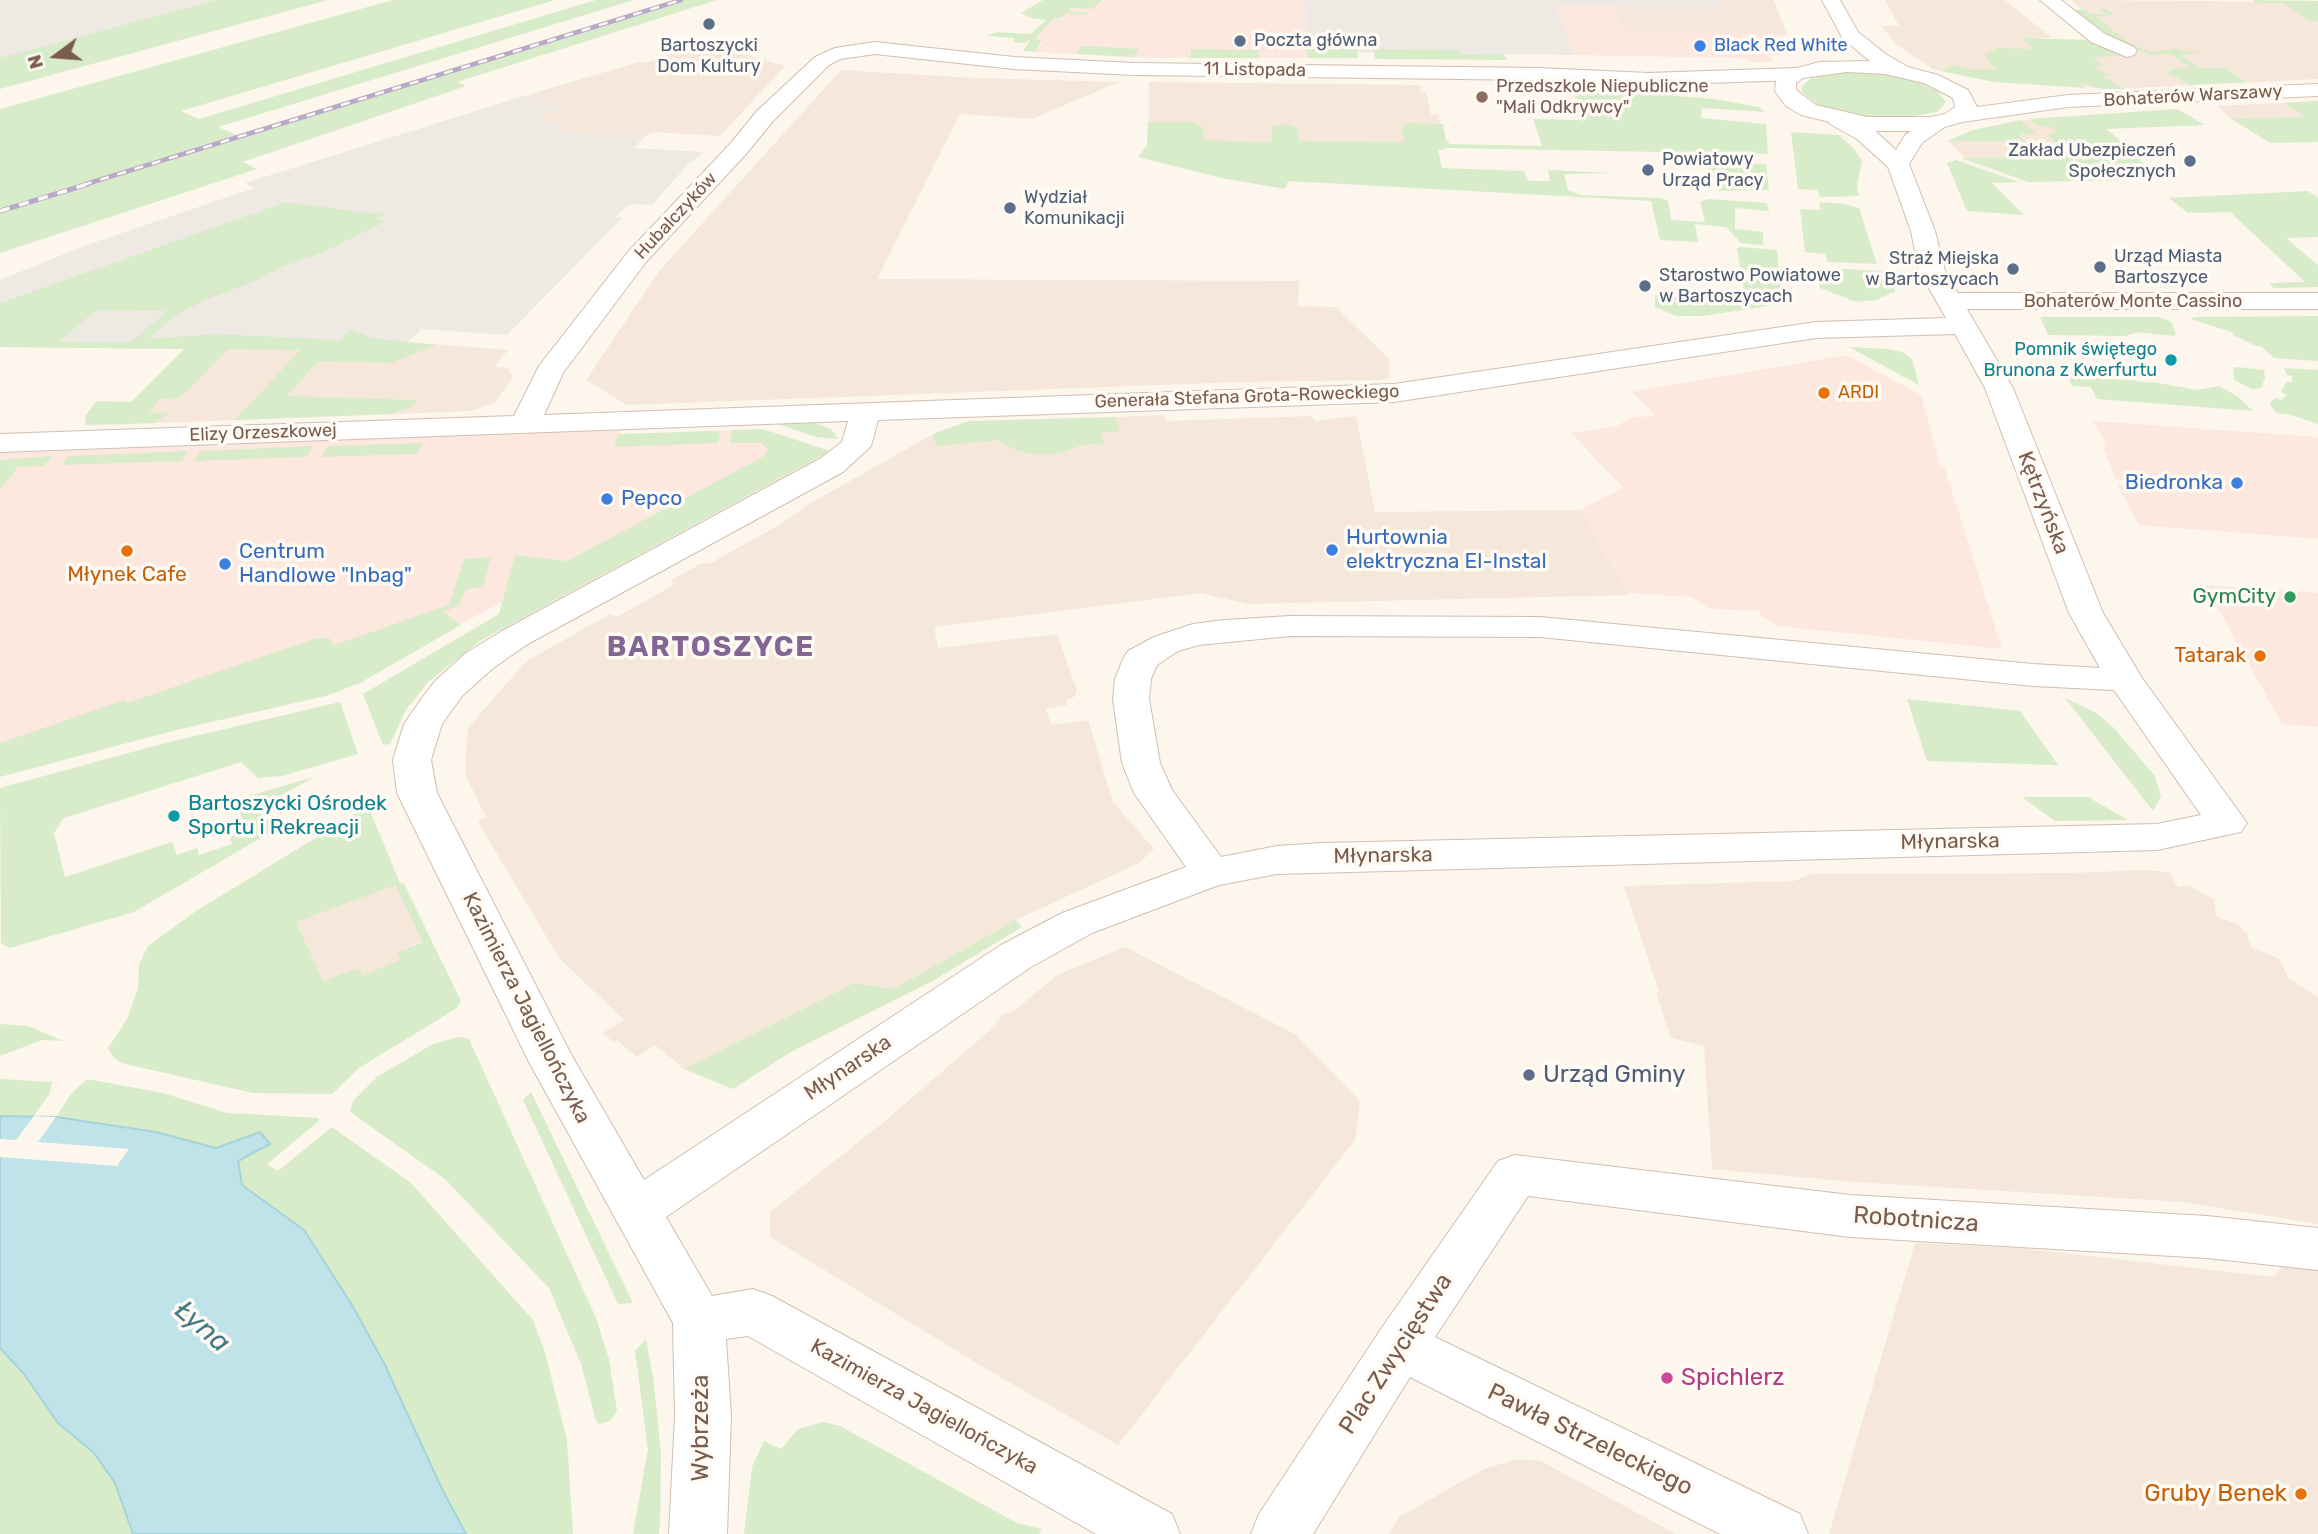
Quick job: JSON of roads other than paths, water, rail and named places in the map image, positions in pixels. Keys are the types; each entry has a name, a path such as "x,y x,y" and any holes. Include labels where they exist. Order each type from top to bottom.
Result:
{"street":[{"path":"1831,0 1850,35 1880,59 1905,72"},
{"path":"2049,0 2098,38 2127,51"},
{"path":"1820,68 1837,57 1850,35"},
{"name":"11 Listopada","path":"863,49 1095,68 1538,74 1648,79 1796,74 1820,68 1856,66 1905,72"},
{"name":"Hubalczyków","path":"526,423 550,372 637,257 738,149 765,116 822,61 835,54 863,49"},
{"name":"Bohaterów Warszawy","path":"1905,72 1942,82 2068,101"},
{"path":"1796,74 1788,79 1784,87 1789,97 1801,106"},
{"name":"11 Listopada","path":"1648,79 1763,96 1838,119"},
{"path":"1898,164 1914,139 1966,109 1965,99 1942,82"},
{"name":"Bohaterów Warszawy","path":"1838,119 1891,126 2068,101 2318,90"},
{"name":"Kętrzyńska","path":"1838,119 1866,134 1898,164 1923,231 1931,271 2003,398 2087,613 2125,680 2227,823"},
{"name":"Bohaterów Monte Cassino","path":"1956,314 2318,301"},
{"name":"Generała Stefana Grota-Roweckiego","path":"526,423 1394,393 1816,330 1956,314"},
{"name":"Kazimierza Jagiellończyka","path":"866,411 856,446 832,465 514,638 479,661 449,688 435,706 416,743 412,760 417,793 552,1062 699,1321 753,1312 1151,1534"},
{"name":"Elizy Orzeszkowej","path":"0,443 526,423"},
{"path":"1211,873 1154,793 1141,764 1131,699 1133,678 1141,659 1166,644 1193,635 1224,630 1290,626 1540,627 2020,674 2125,680"},
{"name":"Młynarska","path":"635,1212 1016,956 1077,923 1211,873 1277,860 1322,857 2157,837 2227,823"},
{"name":"Robotnicza","path":"1515,1175 1850,1216 2207,1237 2318,1249"},
{"name":"Plac Zwycięstwa","path":"1280,1534 1400,1346 1515,1175"},
{"name":"Wybrzeża","path":"698,1534 703,1416 699,1321"},
{"name":"Pawła Strzeleckiego","path":"1400,1346 1779,1534"}],"water":[{"name":"Łyna","path":"0,1116 56,1117 156,1132 216,1148 260,1132 270,1144 238,1161 242,1185 304,1230 352,1305 384,1363 441,1487 466,1534 133,1534 115,1483 94,1453 58,1423 24,1374 0,1348"}],"railway":[{"path":"83,185 681,0"},
{"path":"0,211 88,184"}],"place":[{"name":"Bartoszycki Dom Kultury","path":"709,24"},
{"name":"Poczta główna","path":"1240,41"},
{"name":"Black Red White","path":"1700,46"},
{"name":"Przedszkole Niepubliczne \"Mali Odkrywcy\"","path":"1482,97"},
{"name":"Zakład Ubezpieczeń Społecznych","path":"2190,161"},
{"name":"Powiatowy Urząd Pracy","path":"1648,170"},
{"name":"Wydział Komunikacji","path":"1010,208"},
{"name":"Urząd Miasta Bartoszyce","path":"2100,267"},
{"name":"Straż Miejska w Bartoszycach","path":"2013,269"},
{"name":"Starostwo Powiatowe w Bartoszycach","path":"1645,286"},
{"name":"Pomnik świętego Brunona z Kwerfurtu","path":"2171,360"},
{"name":"ARDI","path":"1824,393"},
{"name":"Biedronka","path":"2237,483"},
{"name":"Pepco","path":"607,499"},
{"name":"Hurtownia elektryczna El-Instal","path":"1332,550"},
{"name":"Młynek Cafe","path":"127,551"},
{"name":"Centrum Handlowe \"Inbag\"","path":"225,564"},
{"name":"GymCity","path":"2290,597"},
{"name":"Tatarak","path":"2260,656"},
{"name":"Bartoszycki Ośrodek Sportu i Rekreacji","path":"174,816"},
{"name":"Urząd Gminy","path":"1529,1075"},
{"name":"Spichlerz","path":"1667,1378"},
{"name":"Gruby Benek","path":"2301,1494"}],"district":[{"name":"BARTOSZYCE","path":"711,648"}]}
